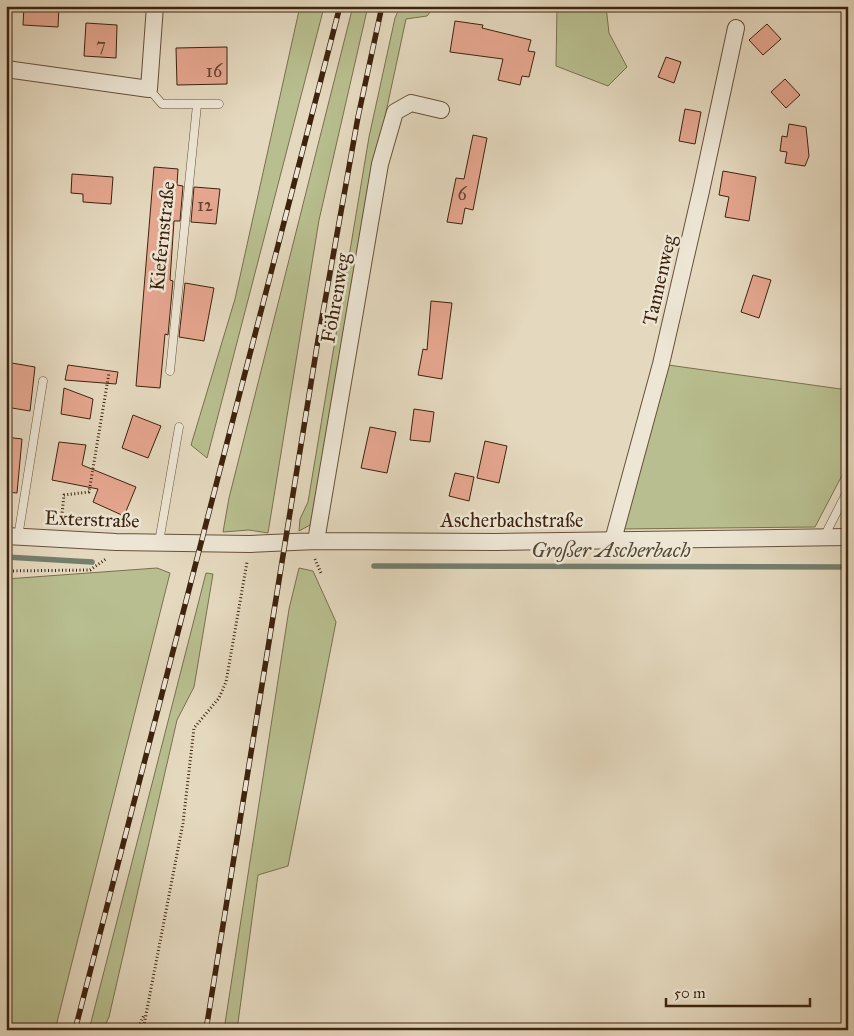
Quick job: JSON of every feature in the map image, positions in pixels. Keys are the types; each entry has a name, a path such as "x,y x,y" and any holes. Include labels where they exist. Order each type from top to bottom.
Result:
{"street":[{"path":"6,69 149,89 156,6"},
{"name":"Tannenweg","path":"613,540 661,364 736,28"},
{"name":"Föhrenweg","path":"316,541 382,155 395,112 411,103 441,110"},
{"name":"Exterstraße","path":"12,537 177,542"},
{"name":"Ascherbachstraße","path":"177,542 250,544 316,541 848,537"}],"lane":[{"path":"149,89 162,104 219,104"},
{"name":"Kiefernstraße","path":"170,371 197,105"},
{"path":"12,537 43,381"},
{"path":"159,542 180,427"},
{"path":"824,537 848,490"}],"path":[{"path":"60,539 64,495 89,492 109,373"},
{"path":"143,1030 183,823 194,728 219,698 226,682 250,544"},
{"path":"315,559 321,573"},
{"path":"6,571 90,570"},
{"path":"137,1030 145,1012"}],"green space":[{"path":"300,6 322,6 323,11 207,458 191,445 235,299"},
{"path":"353,6 368,6 319,220 268,533 249,530 223,532 229,498"},
{"path":"400,6 435,6 427,16 406,19 380,140 312,524 299,531 300,519 308,502 369,137 395,18"},
{"path":"557,6 606,6 609,33 627,67 608,86 556,66"},
{"path":"661,364 848,390 848,464 815,527 619,529"},
{"path":"157,568 170,573 55,1030 6,1030 6,579"},
{"path":"299,568 313,571 336,622 288,866 258,875 237,1030 224,1030 289,609"},
{"path":"206,573 213,574 194,687 177,720 109,1017 103,1030 89,1030"}],"building":[{"path":"24,6 59,6 58,27 23,25"},
{"path":"455,21 483,25 482,28 531,40 528,51 535,52 529,77 522,76 520,85 498,80 503,59 450,52"},
{"path":"86,23 117,25 116,58 84,56"},
{"path":"767,24 781,39 763,55 749,40"},
{"path":"227,47 227,84 177,85 176,48"},
{"path":"666,57 681,62 674,83 658,77"},
{"path":"785,79 800,95 786,108 771,92"},
{"path":"685,109 701,112 695,144 679,141"},
{"path":"789,124 806,127 809,156 805,166 785,163 787,152 780,151 782,136 787,137"},
{"path":"473,135 487,138 473,210 465,208 462,224 447,222 456,178 464,179"},
{"path":"154,167 178,169 177,185 183,186 180,221 174,221 170,280 173,281 168,335 165,334 160,388 136,386"},
{"path":"723,171 756,177 749,221 725,217 729,197 719,195"},
{"path":"72,174 113,177 111,204 83,202 83,194 71,193"},
{"path":"194,187 220,189 216,224 191,222"},
{"path":"753,275 771,280 759,318 741,312"},
{"path":"185,283 214,288 204,341 179,337"},
{"path":"431,301 452,303 442,379 418,375 423,349 427,350"},
{"path":"6,362 35,367 30,411 6,407"},
{"path":"68,365 118,372 116,384 65,380"},
{"path":"64,388 93,399 90,419 61,414"},
{"path":"414,409 434,412 430,442 410,440"},
{"path":"133,415 161,426 148,458 122,448"},
{"path":"370,427 396,432 387,473 361,468"},
{"path":"6,437 22,439 17,493 6,492"},
{"path":"485,441 507,446 499,483 477,478"},
{"path":"59,442 86,445 82,465 136,487 124,516 93,502 98,489 52,480"},
{"path":"455,473 474,477 469,501 449,496"}],"waterway":[{"name":"Großer Ascherbach","path":"6,557 92,562"},
{"name":"Großer Ascherbach","path":"374,566 848,567"}],"railway":[{"path":"75,1030 340,6"},
{"path":"206,1030 318,340 358,117 382,6"}]}
